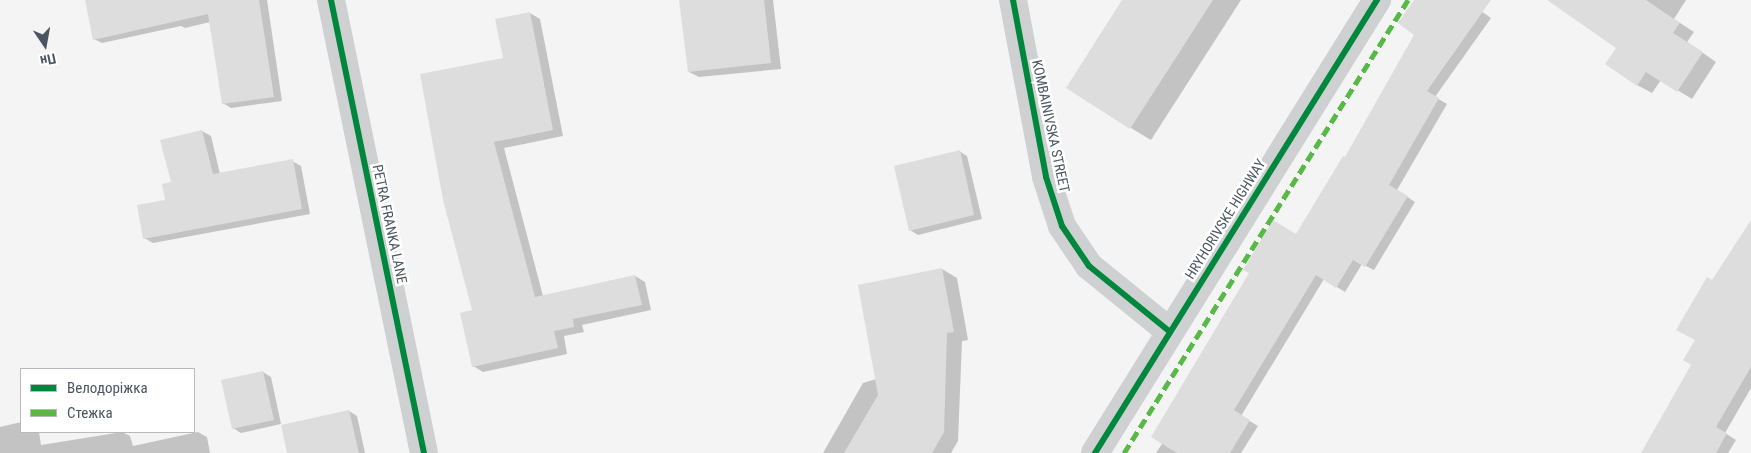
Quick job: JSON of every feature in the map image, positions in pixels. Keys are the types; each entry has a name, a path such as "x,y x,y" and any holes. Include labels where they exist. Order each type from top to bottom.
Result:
{"street":[{"name":"PETRA FRANKA LANE","path":"331,0 424,453"},
{"name":"KOMBAINIVSKA STREET","path":"1013,0 1046,177 1062,226 1089,266 1169,331"},
{"name":"HRYHORIVSKE HIGHWAY","path":"1095,453 1169,331 1377,0"}],"building":[{"path":"85,0 259,0 274,97 222,104 208,14 93,40"},
{"path":"679,0 764,0 771,63 688,72"},
{"path":"1122,0 1213,0 1130,129 1066,88"},
{"path":"1414,0 1491,0 1427,91 1439,98 1389,185 1408,196 1365,267 1353,260 1336,288 1316,275 1234,410 1250,420 1230,453 1177,453 1151,437 1249,273 1243,270 1273,220 1296,234 1343,156 1345,157 1414,35 1398,23"},
{"path":"1547,0 1646,0 1680,23 1673,33 1703,52 1677,92 1646,72 1637,86 1605,64 1616,48"},
{"path":"530,12 553,130 494,142 535,297 635,275 642,305 573,319 574,327 554,331 558,348 472,367 460,313 472,310 443,200 420,74 503,58 495,19"},
{"path":"202,130 213,174 293,159 302,209 143,239 137,205 165,200 162,184 171,182 160,140"},
{"path":"960,150 974,215 909,231 894,166"},
{"path":"1751,220 1751,367 1716,427 1727,433 1716,453 1641,453 1691,365 1683,360 1695,340 1676,330 1707,277 1712,280"},
{"path":"942,268 954,332 947,333 944,432 932,453 844,453 878,395 858,285"},
{"path":"263,371 274,420 232,429 221,380"},
{"path":"349,410 359,453 287,453 281,425"}],"marked path":[{"path":"1124,453 1408,0"}],"cycle path":[{"path":"331,0 424,453"},
{"path":"1013,0 1046,177 1062,226 1089,266 1169,331"},
{"path":"1095,453 1377,0"}]}
